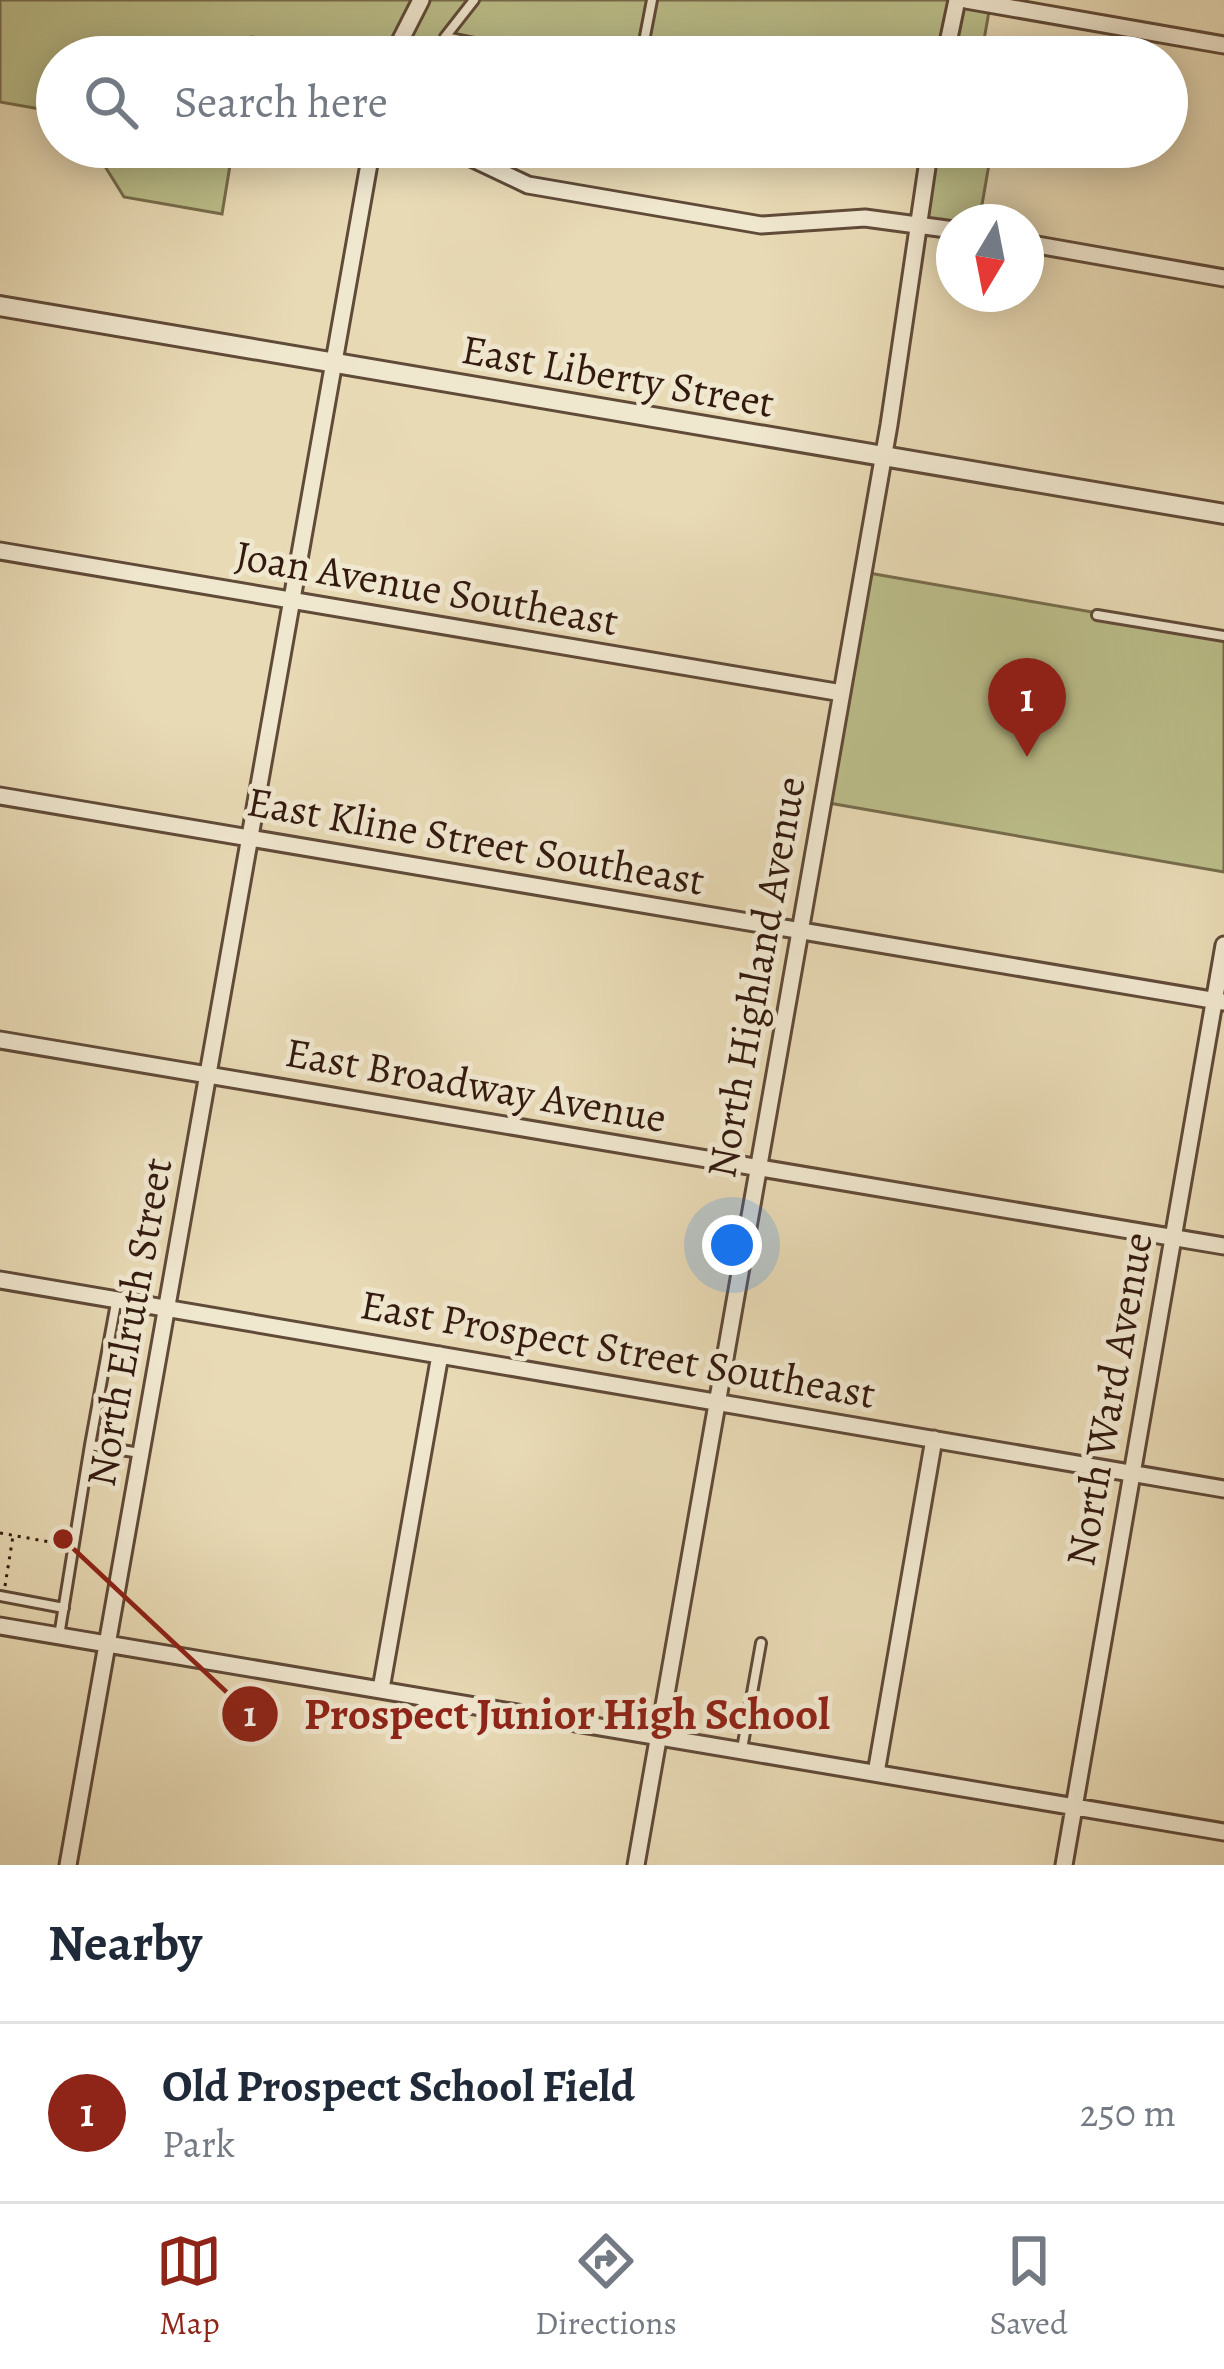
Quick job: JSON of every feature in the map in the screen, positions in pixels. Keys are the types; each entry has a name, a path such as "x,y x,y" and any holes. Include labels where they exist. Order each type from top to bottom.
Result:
{"street":[{"path":"403,36 422,0"},
{"path":"951,36 961,0 1171,36"},
{"path":"1188,39 1224,45"},
{"name":"North Elruth Street","path":"68,1865 368,168"},
{"path":"492,168 528,185 761,224 865,218 936,227"},
{"name":"North Highland Avenue","path":"636,1865 884,457 926,168"},
{"path":"1044,246 1224,278"},
{"name":"East Liberty Street","path":"0,307 1224,514"},
{"name":"Joan Avenue Southeast","path":"0,551 842,693"},
{"name":"East Kline Street Southeast","path":"0,796 1219,1001"},
{"name":"North Ward Avenue","path":"1064,1865 1219,1001 1224,945"},
{"name":"East Broadway Avenue","path":"0,1040 1224,1246"},
{"name":"East Prospect Street Southeast","path":"0,1280 1224,1489"},
{"path":"381,1689 440,1355"},
{"path":"875,1773 934,1438"},
{"path":"0,1626 1224,1832"}],"lane":[{"path":"447,36 474,0"},
{"path":"645,36 652,0"},
{"path":"1097,615 1224,636"},
{"path":"59,1636 116,1300"},
{"path":"90,1444 141,1453"},
{"path":"2,1592 64,1608"},
{"path":"742,1750 760,1643"}],"path":[{"path":"0,1533 61,1544"},
{"path":"2,1592 13,1535"}],"green space":[{"path":"0,0 991,0 985,36 36,36 36,108 0,102"},
{"path":"106,168 230,168 222,214 124,197"},
{"path":"926,168 988,168 982,204 936,204 936,227 917,224"},
{"path":"863,572 1224,635 1224,872 823,802"}],"place":[{"name":"Old Prospect School Field","path":"1027,757"},
{"name":"Prospect Junior High School","path":"63,1539"}]}
